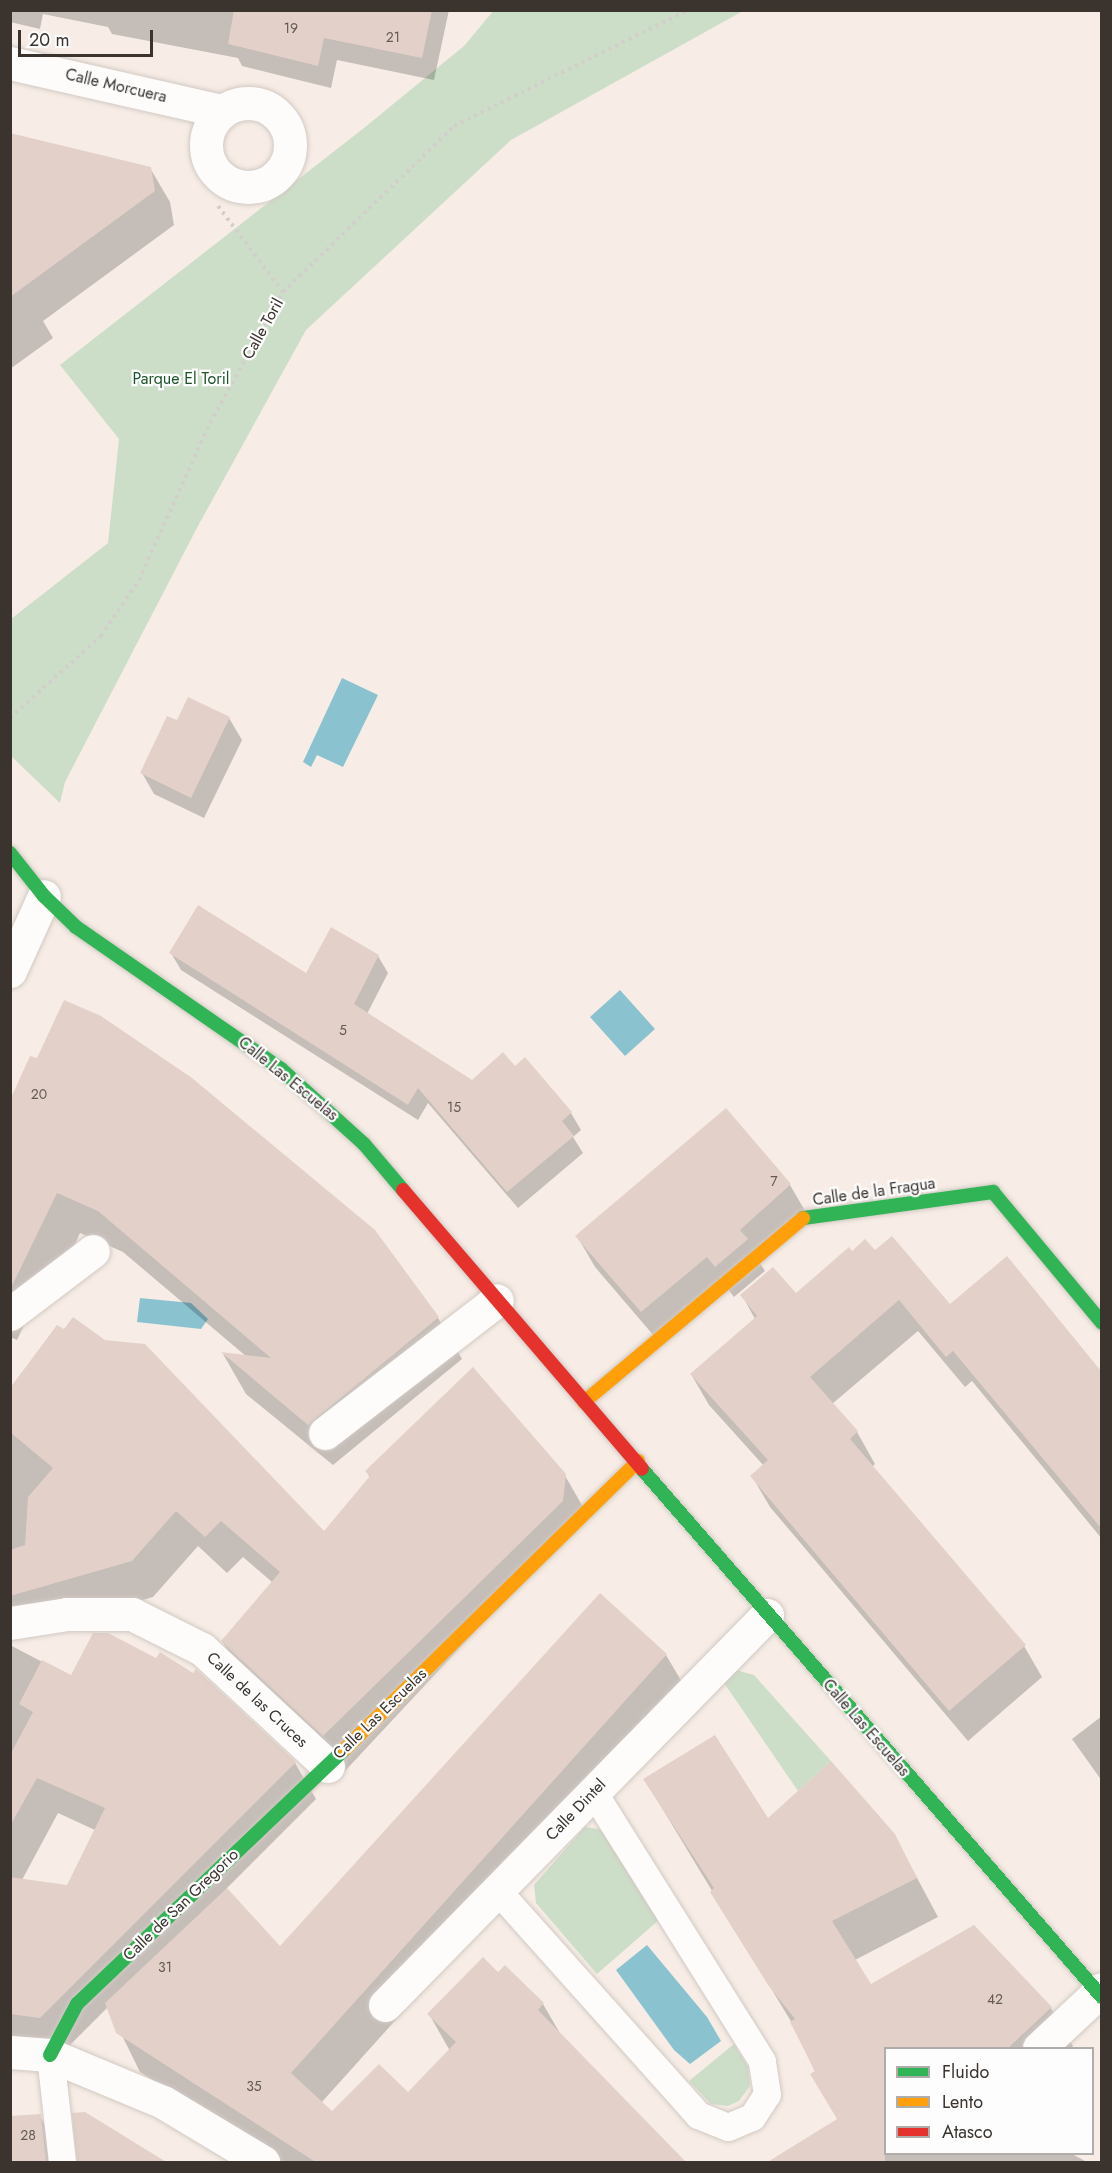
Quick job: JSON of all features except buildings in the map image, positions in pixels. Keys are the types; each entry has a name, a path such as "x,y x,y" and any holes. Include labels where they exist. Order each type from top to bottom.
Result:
{"street":[{"name":"Calle Morcuera","path":"10,63 221,111"},
{"name":"Calle Las Escuelas","path":"10,853 44,896 76,927 248,1045 320,1101 364,1143 638,1461 767,1615 1100,1993 1041,2047"},
{"path":"10,971 44,896"},
{"name":"Calle de la Fragua","path":"584,1401 801,1218 993,1192 1101,1323"},
{"path":"10,1314 93,1251"},
{"path":"325,1433 497,1300"},
{"name":"Calle Las Escuelas","path":"328,1766 638,1461"},
{"name":"Calle de las Cruces","path":"10,1623 67,1614 132,1614 202,1649 328,1766"},
{"name":"Calle Dintel","path":"385,2005 767,1615"},
{"name":"Calle de San Gregorio","path":"50,2055 77,2004 328,1766"},
{"path":"10,2052 50,2055 163,2102 263,2163"}],"lane":[{"path":"497,1890 698,2115 728,2127 752,2117 767,2094 762,2061 593,1792"},
{"path":"50,2055 62,2163"}],"path":[{"name":"Calle Toril","path":"10,718 101,636 139,580 210,423 283,292 454,126 688,10"},
{"path":"218,206 283,292"}],"green space":[{"name":"Parque El Toril","path":"494,10 743,11 511,140 306,330 198,526 65,782 60,803 11,756 11,619 108,543 119,439 60,365 364,128 464,46"},
{"path":"736,1670 754,1675 831,1761 798,1791 722,1680"},
{"path":"585,1827 599,1829 612,1840 659,1920 597,1974 536,1903 534,1885"},
{"path":"734,2044 748,2067 750,2086 739,2101 728,2106 711,2104 689,2081"}],"water":[{"path":"342,678 378,695 343,767 317,755 311,767 303,762"},
{"path":"620,990 655,1029 625,1056 590,1017"},
{"path":"140,1298 191,1303 208,1319 201,1329 137,1322"},
{"path":"647,1945 707,2017 721,2041 690,2064 674,2050 616,1970"}],"traffic: fast":[{"path":"10,853 44,896 76,927 281,1069 364,1144 403,1190"},
{"path":"803,1218 993,1192 1102,1323"},
{"path":"642,1469 1102,1997"},
{"path":"50,2055 77,2004 345,1749"}],"traffic: slow":[{"path":"584,1402 803,1218"},
{"path":"345,1749 638,1461"}],"traffic: jam":[{"path":"403,1190 642,1469"}]}
